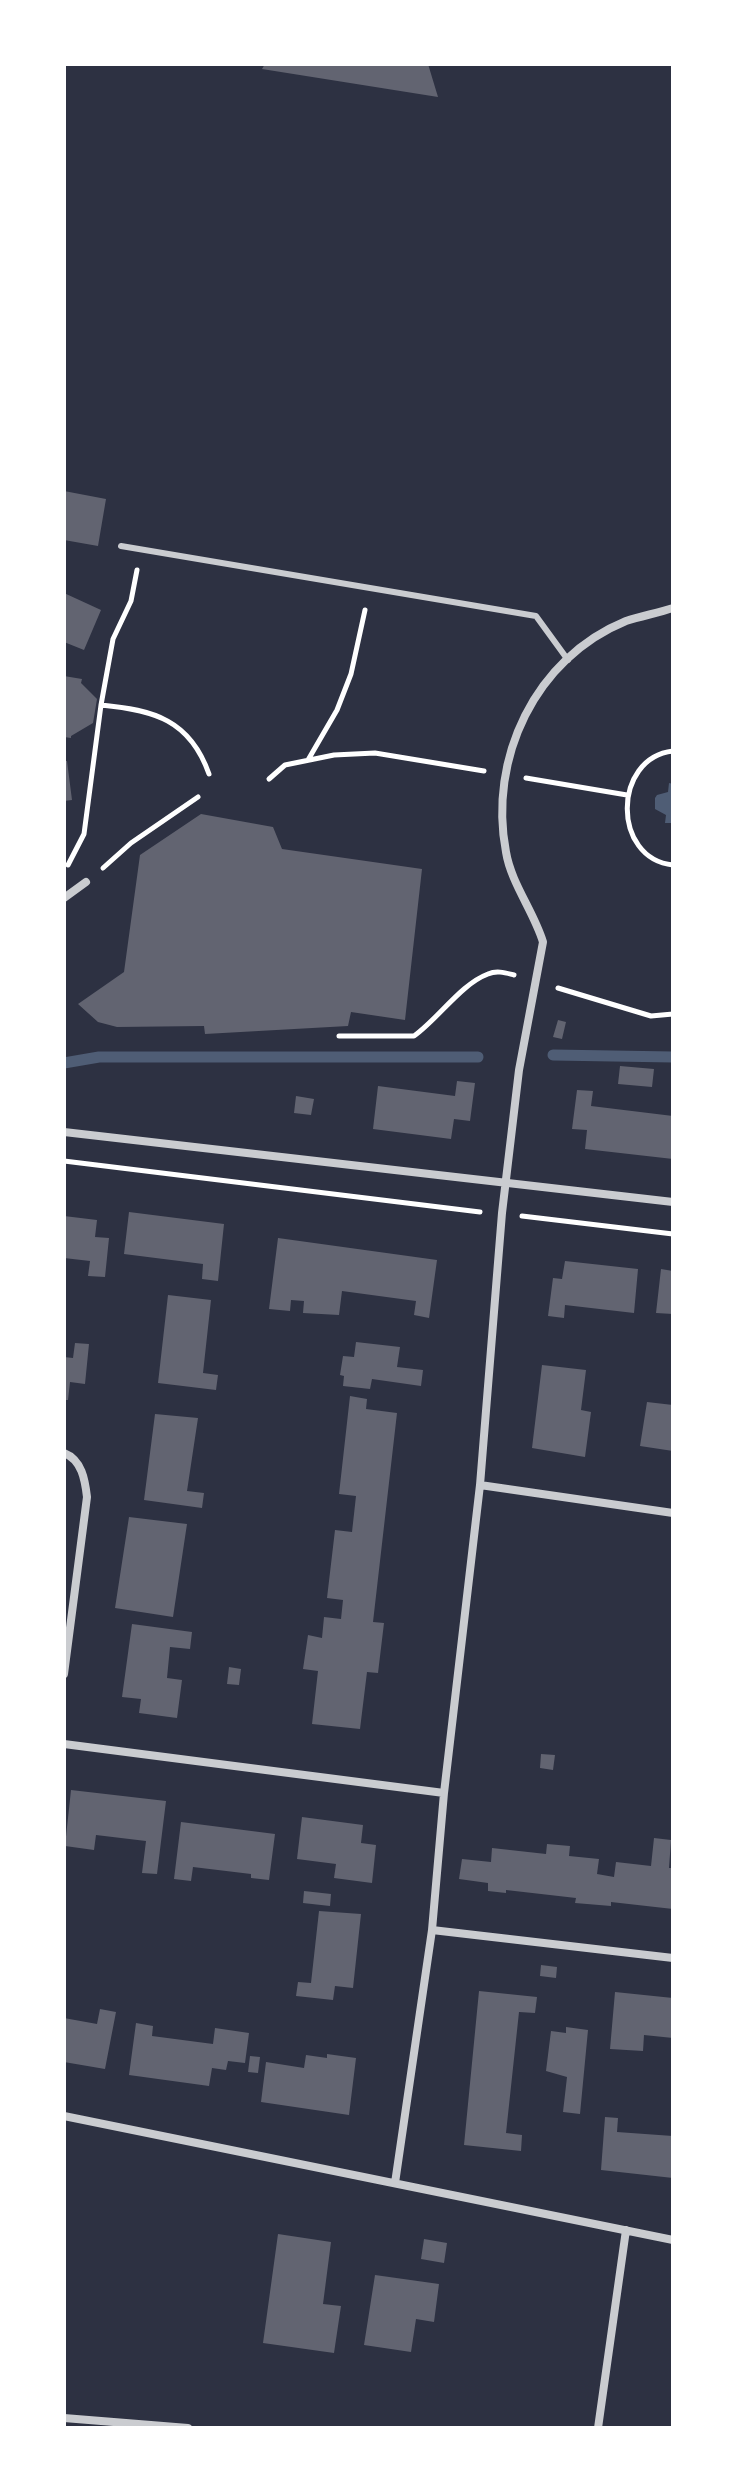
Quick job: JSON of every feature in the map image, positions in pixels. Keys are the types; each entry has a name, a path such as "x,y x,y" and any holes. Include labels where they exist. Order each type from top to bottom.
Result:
{"street":[{"path":"395,2183 432,1930 444,1793 480,1485 502,1213 523,1039 543,942 506,856 501,815 503,775 518,726 545,682 581,647 625,622 673,608"},
{"path":"64,898 86,882"},
{"path":"64,1132 673,1202"},
{"path":"64,1453 71,1456 84,1474 87,1497 64,1674"},
{"path":"480,1485 673,1513"},
{"path":"64,1744 444,1793"},
{"path":"432,1930 673,1958"},
{"path":"64,2116 673,2240"},
{"path":"598,2428 626,2230"},
{"path":"64,2418 188,2428"}],"lane":[{"path":"121,546 536,616 568,660"}],"path":[{"path":"64,870 76,854 84,834 113,639 131,601 141,550"},
{"path":"308,761 337,710 351,674 369,588"},
{"path":"101,705 139,710 176,726 193,740 209,774"},
{"path":"673,751 650,760 636,774 627,795 626,813 631,834 645,851 667,865 673,865"},
{"path":"269,779 285,765 334,755 375,753 627,795"},
{"path":"86,882 131,843 198,797"},
{"path":"339,1036 414,1036 465,990 489,973 501,972 651,1016 673,1014"},
{"path":"64,1161 673,1234"}],"water":[{"path":"669,783 673,784 673,826 672,823 665,823 666,815 655,809 655,798 668,792"}],"building":[{"path":"265,64 428,64 438,97 262,69"},
{"path":"64,491 106,499 98,546 64,540"},
{"path":"64,593 101,610 84,650 64,642"},
{"path":"64,676 82,679 81,683 97,699 93,723 71,738 64,737"},
{"path":"64,761 67,761 72,800 64,801"},
{"path":"201,814 273,827 282,849 422,869 405,1020 351,1012 348,1026 205,1034 204,1026 117,1027 98,1022 78,1004 124,972 140,855"},
{"path":"558,1020 566,1022 562,1039 553,1037"},
{"path":"620,1066 654,1069 652,1087 618,1084"},
{"path":"457,1081 475,1083 470,1121 454,1119 451,1139 373,1129 378,1086 455,1096"},
{"path":"577,1090 593,1091 591,1106 673,1116 673,1159 585,1149 587,1130 572,1129"},
{"path":"296,1096 314,1099 311,1115 294,1113"},
{"path":"129,1212 224,1224 218,1281 202,1279 203,1264 124,1254"},
{"path":"64,1216 97,1220 95,1237 109,1238 105,1277 88,1276 90,1261 64,1258"},
{"path":"278,1238 437,1260 429,1318 414,1315 416,1301 342,1291 339,1315 303,1313 304,1301 291,1300 290,1311 269,1309"},
{"path":"565,1261 638,1269 634,1313 565,1305 564,1318 548,1316 553,1278 562,1279"},
{"path":"661,1269 673,1271 673,1314 656,1313"},
{"path":"168,1295 211,1300 203,1373 218,1375 216,1390 158,1383"},
{"path":"356,1342 400,1347 397,1367 423,1370 421,1386 372,1379 370,1389 343,1386 344,1376 340,1375 343,1356 354,1357"},
{"path":"75,1343 89,1344 85,1384 70,1382 68,1400 64,1400 64,1357 73,1358"},
{"path":"542,1365 586,1370 581,1410 591,1412 585,1457 532,1448"},
{"path":"350,1396 367,1399 366,1409 397,1413 373,1622 384,1623 378,1673 367,1672 360,1729 312,1724 318,1671 303,1669 308,1635 322,1638 324,1617 341,1619 343,1600 327,1598 335,1530 352,1532 356,1496 339,1494"},
{"path":"647,1402 673,1405 673,1451 640,1446"},
{"path":"155,1414 198,1418 187,1491 204,1493 202,1508 144,1500"},
{"path":"129,1517 187,1524 173,1617 115,1608"},
{"path":"132,1624 192,1632 190,1649 170,1647 167,1678 182,1680 177,1718 139,1713 141,1699 122,1697"},
{"path":"229,1667 241,1669 239,1685 227,1684"},
{"path":"541,1754 555,1755 553,1770 540,1768"},
{"path":"71,1790 166,1801 157,1874 142,1873 146,1841 96,1835 94,1850 65,1846"},
{"path":"302,1817 363,1825 361,1843 376,1845 372,1883 334,1878 336,1864 297,1859"},
{"path":"181,1822 275,1834 269,1880 251,1878 251,1874 193,1867 191,1881 174,1879"},
{"path":"654,1838 671,1840 669,1868 673,1868 673,1909 611,1902 611,1906 575,1903 576,1898 506,1890 506,1893 488,1891 488,1883 459,1879 462,1859 491,1862 492,1848 546,1854 547,1844 570,1846 569,1856 599,1859 597,1874 614,1877 616,1862 651,1866"},
{"path":"304,1891 331,1894 330,1906 303,1903"},
{"path":"319,1911 361,1914 353,1988 335,1986 333,2000 296,1996 298,1982 311,1983"},
{"path":"541,1965 557,1967 556,1978 540,1976"},
{"path":"479,1991 537,1997 535,2013 519,2012 506,2133 522,2135 521,2151 464,2145"},
{"path":"615,1992 673,1998 673,2038 644,2035 643,2051 610,2049"},
{"path":"100,2009 116,2012 105,2069 64,2062 64,2018 97,2024"},
{"path":"136,2023 153,2026 152,2036 213,2044 215,2028 249,2033 245,2063 228,2061 226,2070 212,2068 209,2086 129,2075"},
{"path":"566,2027 588,2030 580,2114 563,2112 567,2077 546,2071 551,2031 566,2033"},
{"path":"327,2054 356,2058 349,2115 261,2102 266,2062 304,2068 306,2055 327,2058"},
{"path":"250,2056 260,2057 258,2073 248,2072"},
{"path":"605,2117 618,2118 617,2132 673,2136 673,2178 601,2170"},
{"path":"278,2234 331,2242 323,2304 341,2306 334,2353 263,2343"},
{"path":"424,2239 447,2243 444,2263 421,2259"},
{"path":"375,2275 439,2284 434,2322 416,2319 411,2352 364,2345"}],"waterway":[{"path":"553,1055 673,1057"},
{"path":"64,1063 99,1057 478,1057"}]}
